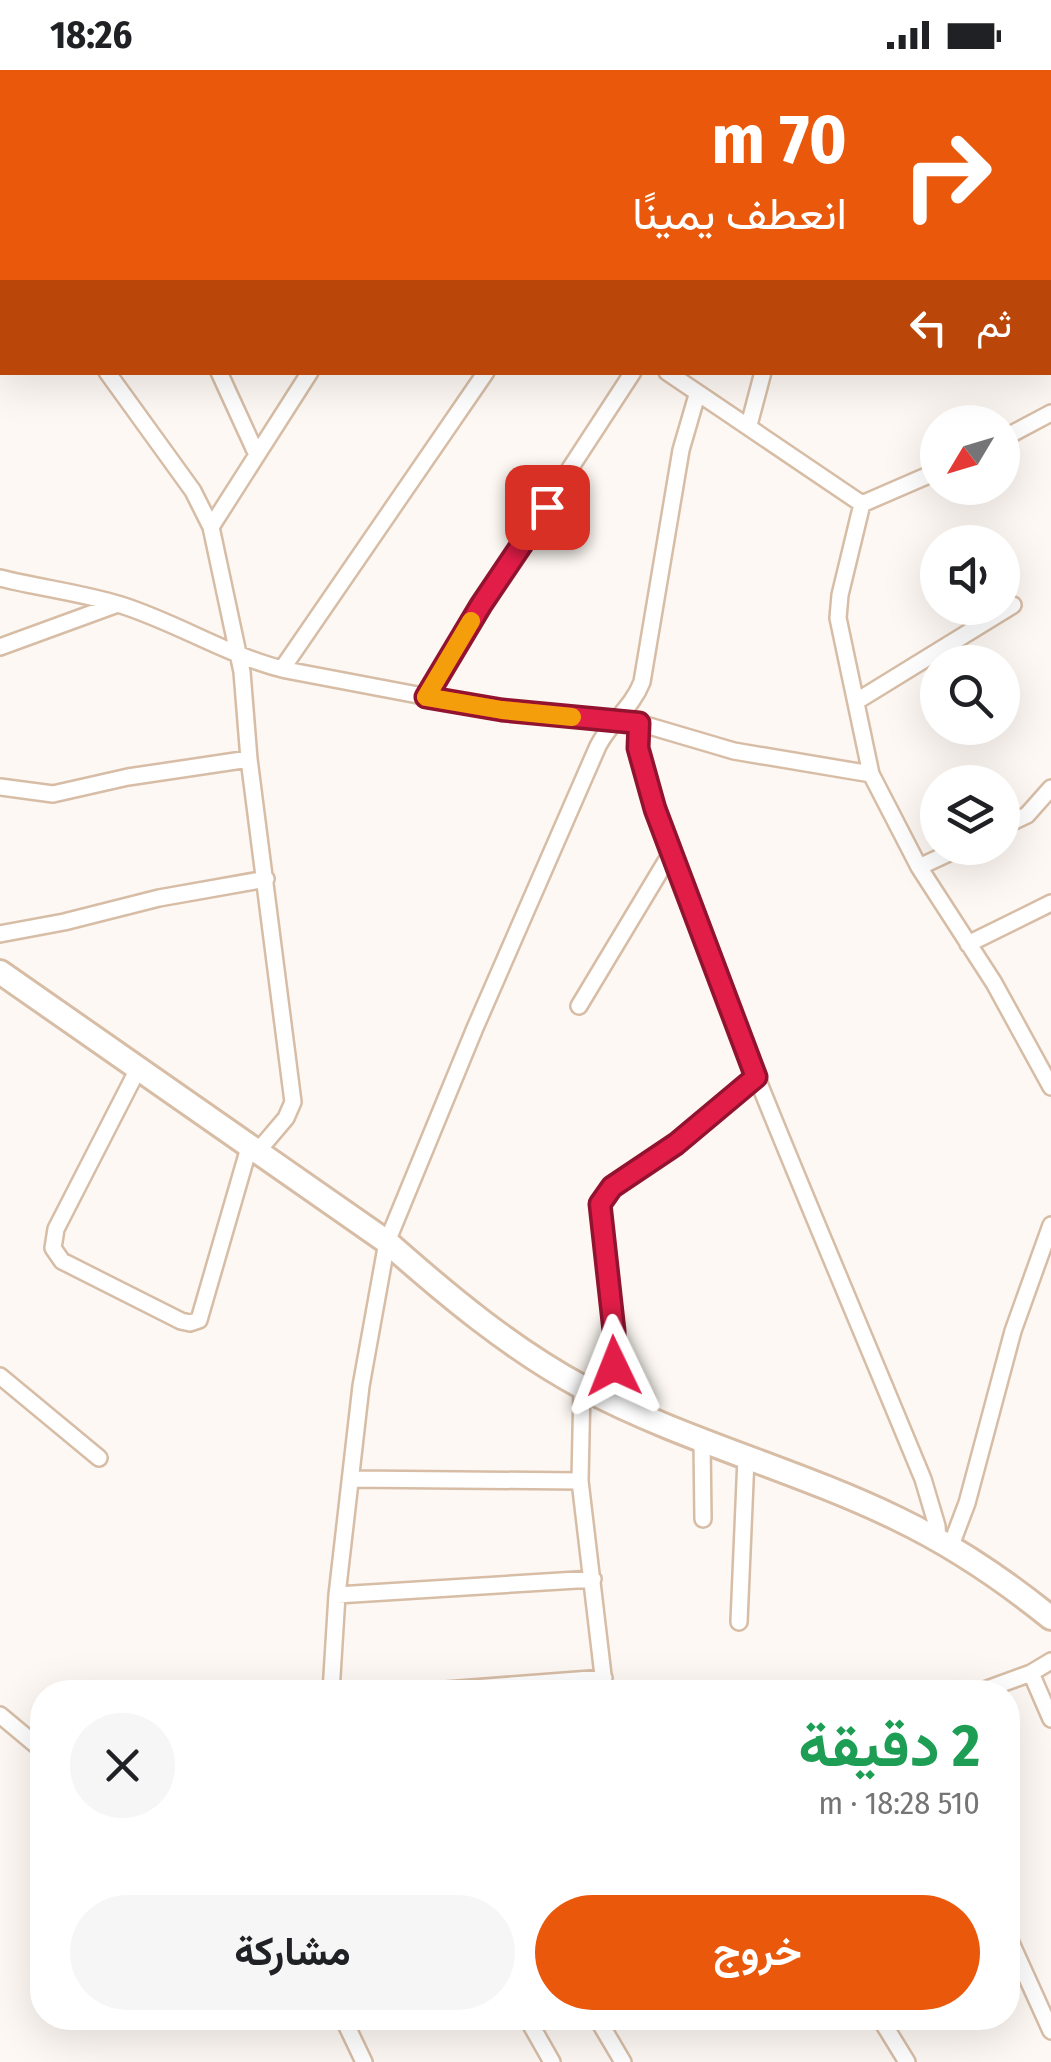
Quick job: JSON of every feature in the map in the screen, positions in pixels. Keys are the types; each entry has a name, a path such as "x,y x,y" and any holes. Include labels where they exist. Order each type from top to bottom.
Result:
{"street":[{"path":"109,375 193,491 211,527 239,655 293,1102 286,1118 254,1148 199,1320 190,1323 62,1261 53,1248 56,1230 139,1068"},
{"path":"220,375 257,455"},
{"path":"211,527 308,375"},
{"path":"282,669 484,375"},
{"path":"426,697 481,605 631,375"},
{"path":"671,375 862,504"},
{"path":"749,425 762,375"},
{"path":"332,1680 337,1595 361,1386 387,1242 598,746 632,704 642,682 681,450 697,395"},
{"path":"1020,429 1051,413"},
{"path":"862,504 920,479"},
{"path":"862,504 838,618 871,774 919,868 1044,1053 1051,1086"},
{"path":"0,578 119,604 194,633 251,662 282,669 502,710 639,723 734,751 871,774"},
{"path":"0,647 119,604"},
{"path":"857,701 980,625"},
{"path":"639,723 638,748 670,853 756,1077 922,1479 944,1544"},
{"path":"0,787 53,794 249,759"},
{"path":"1020,818 1051,788"},
{"path":"579,1006 670,853"},
{"path":"919,868 925,865"},
{"path":"0,934 159,898 266,879"},
{"path":"968,944 1051,903"},
{"path":"0,972 387,1242 439,1288 520,1349 582,1387 702,1442 898,1519 944,1544 1051,1618"},
{"path":"613,1401 614,1331 600,1204 612,1187 676,1144 756,1077"},
{"path":"944,1544 967,1503 1014,1331 1051,1225"},
{"path":"0,1376 99,1458"},
{"path":"582,1387 580,1480 603,1680"},
{"path":"702,1442 704,1519"},
{"path":"740,1622 746,1458"},
{"path":"351,1479 580,1480"},
{"path":"337,1595 593,1578"},
{"path":"1014,1680 1051,1662"},
{"path":"1031,1674 1051,1719"},
{"path":"0,1715 30,1740"},
{"path":"1020,1962 1051,2030"},
{"path":"349,2030 364,2062"},
{"path":"535,2030 552,2062"},
{"path":"605,2030 623,2062"},
{"path":"887,2030 907,2062"}],"slow traffic":[{"path":"471,621 426,697 572,717"}],"route":[{"path":"547,507 481,605 426,697 550,716 639,723 638,748 655,809 756,1077 676,1144 612,1187 600,1204 614,1331 614,1366"}]}
